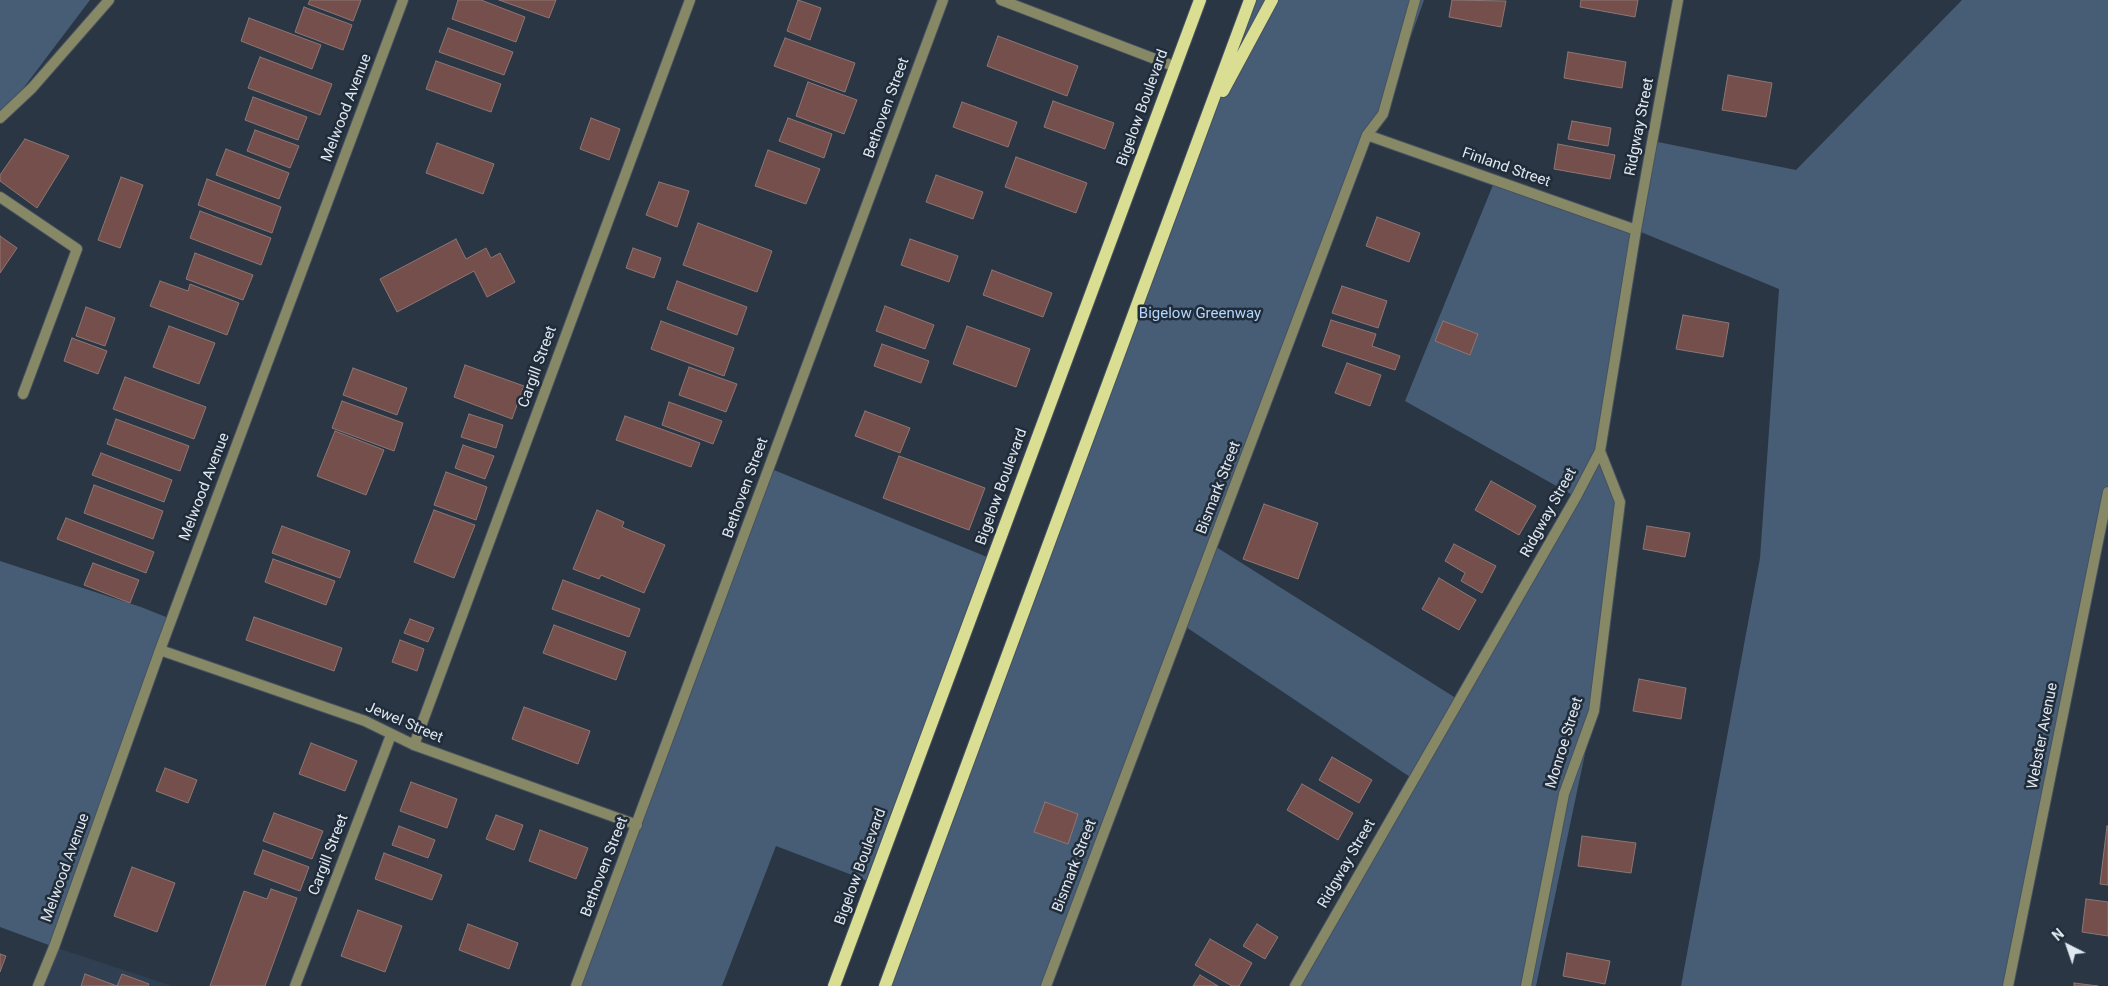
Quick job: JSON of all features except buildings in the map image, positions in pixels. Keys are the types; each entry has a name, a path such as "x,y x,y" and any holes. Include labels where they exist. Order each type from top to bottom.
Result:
{"main road":[{"name":"Bigelow Boulevard","path":"834,986 1200,0"},
{"path":"885,986 1250,0"},
{"path":"1201,132 1272,0"}],"street":[{"path":"0,118 32,88 109,0"},
{"name":"Melwood Avenue","path":"38,986 54,947 160,650 403,0"},
{"name":"Cargill Street","path":"414,745 690,0"},
{"name":"Bethoven Street","path":"576,986 943,0"},
{"path":"1001,0 1176,67"},
{"name":"Bismark Street","path":"1046,986 1367,135 1384,114 1415,0"},
{"name":"Ridgway Street","path":"1295,986 1576,497 1600,451 1636,230 1678,0"},
{"name":"Finland Street","path":"1367,135 1636,230"},
{"path":"0,197 77,249 23,394"},
{"name":"Monroe Street","path":"1526,986 1564,794 1594,711 1620,502 1600,451"},
{"name":"Webster Avenue","path":"2008,986 2108,492"},
{"name":"Jewel Street","path":"160,650 365,722 414,745 637,825"},
{"name":"Cargill Street","path":"295,986 391,735"}],"shaded area":[{"path":"54,947 172,986 38,986"}],"green space":[{"path":"0,0 90,0 0,119"},
{"name":"Bigelow Greenway","path":"1250,0 1424,0 1383,114 1367,135 1213,545 1459,700 1576,497 1405,401 1495,180 1636,229 1653,141 1796,170 1962,0 2108,0 2108,492 2008,986 1681,986 1760,558 1779,289 1636,230 1600,451 1620,502 1594,711 1536,986 1295,986 1413,779 1183,625 1046,986 885,986"},
{"path":"769,468 992,559 873,883 776,846 722,986 576,986"},
{"path":"0,561 141,607 171,619 54,947 0,927"}]}
